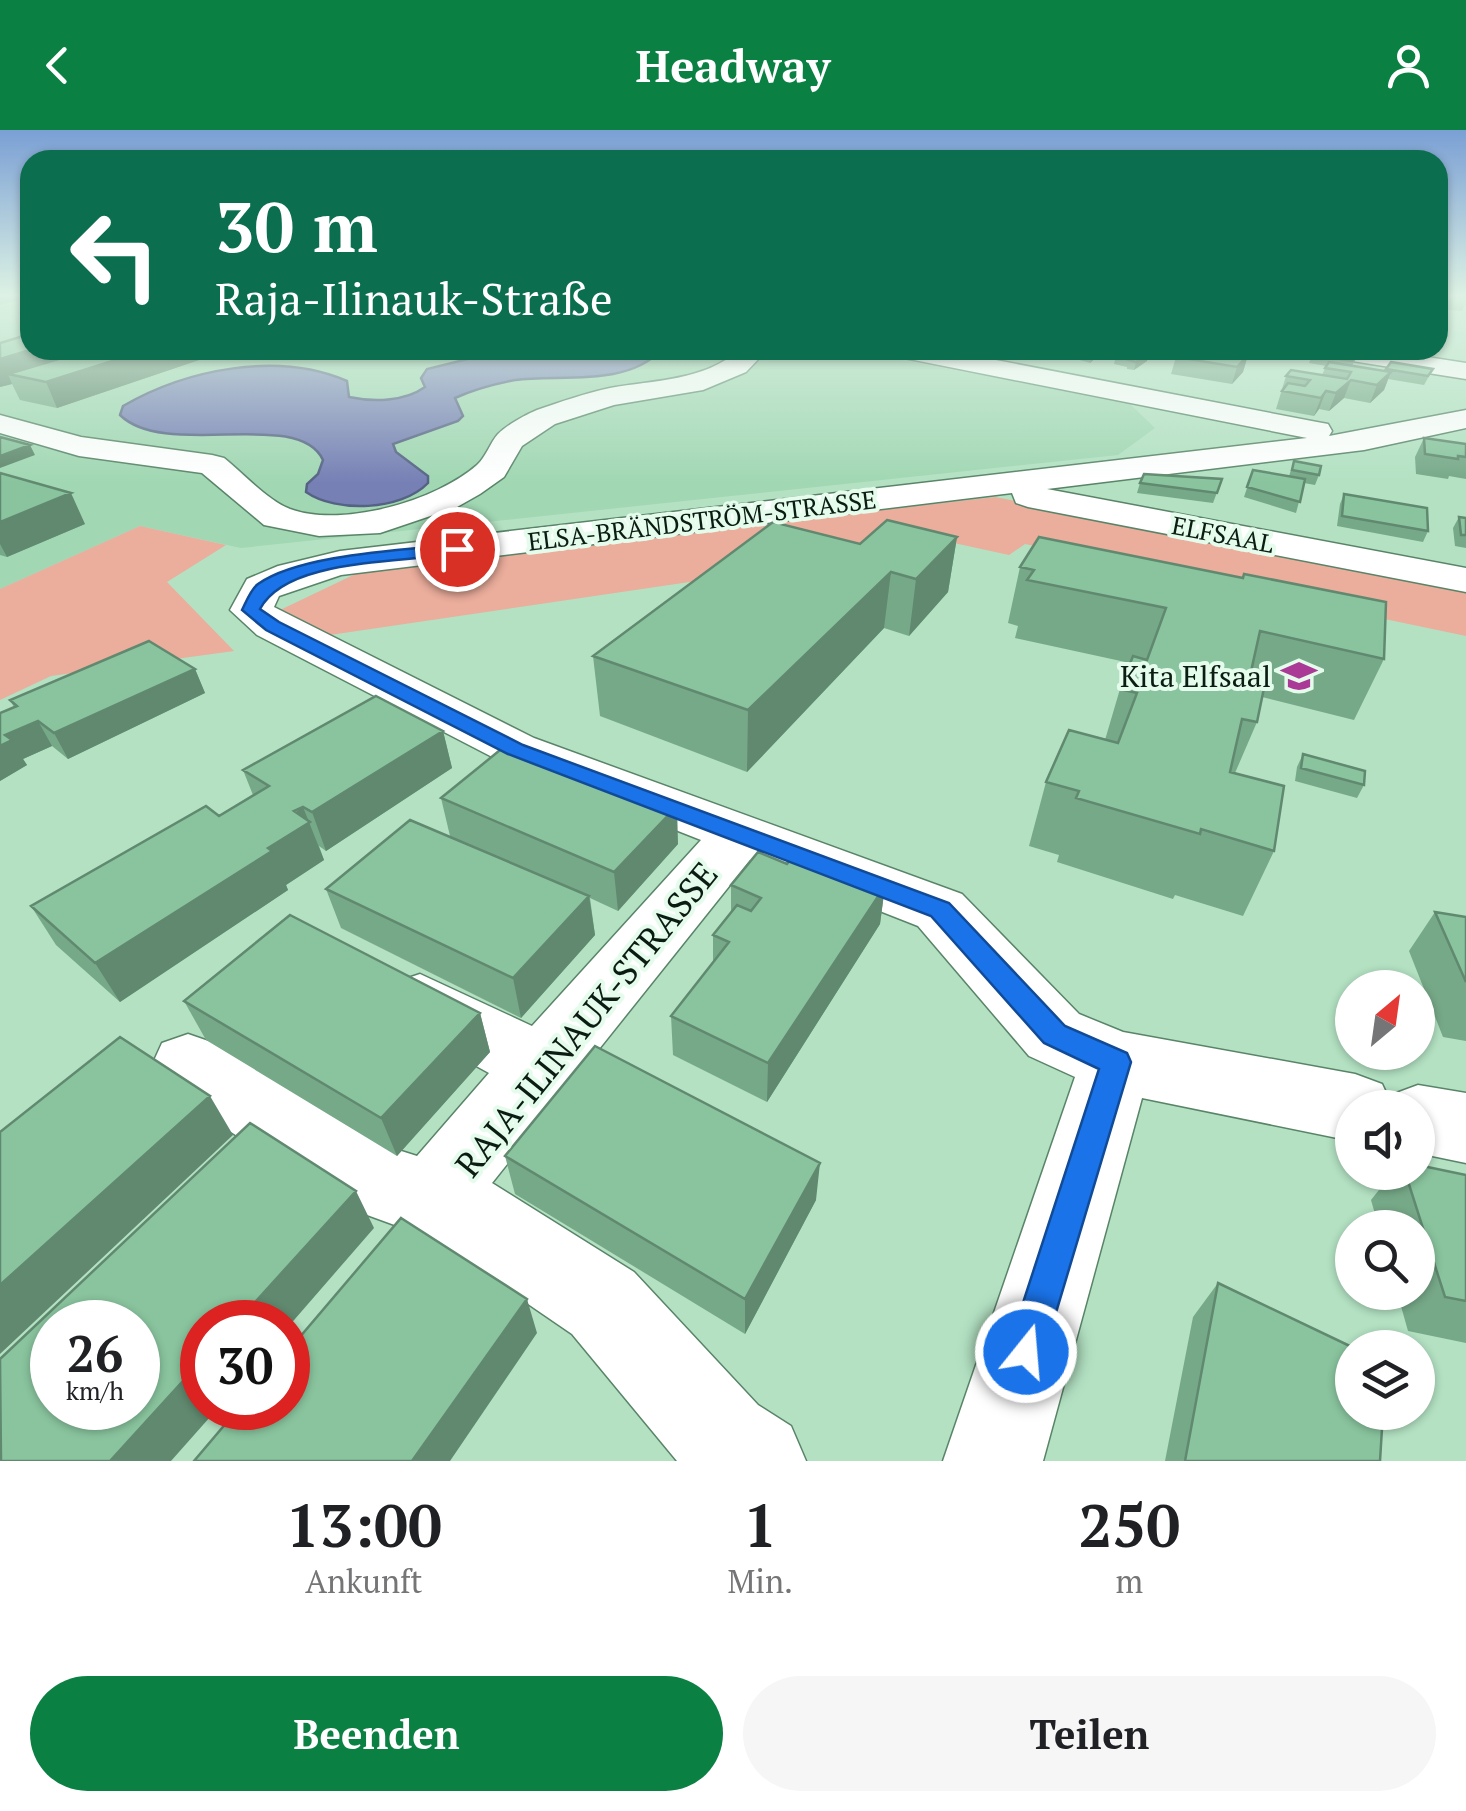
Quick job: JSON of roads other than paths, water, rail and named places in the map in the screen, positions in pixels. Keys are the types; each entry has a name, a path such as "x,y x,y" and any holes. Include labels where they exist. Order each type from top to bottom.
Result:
{"street":[{"path":"0,424 79,446 212,465 277,518 318,525 380,522 445,500 468,486 492,470 510,440 544,418 609,397 704,380 743,360"},
{"path":"955,360 1364,440"},
{"path":"1397,360 1466,371"},
{"name":"ELSA-BRÄNDSTRÖM-STRASSE","path":"740,833 516,750 272,626 250,610 262,588 292,575 340,563 1364,440 1466,419"},
{"name":"ELFSAAL","path":"980,486 1466,580"},
{"path":"740,833 940,910 1054,1035 1116,1062 1335,1104"},
{"name":"RAJA-ILINAUK-STRASSE","path":"740,833 613,934 541,1066 449,1174 458,1209 603,1303 724,1440 756,1461"},
{"path":"403,993 541,1066"},
{"path":"993,1461 1116,1062"},
{"path":"188,1064 376,1181 458,1209"},
{"path":"1435,1122 1466,1128"}],"water":[{"path":"463,360 649,360 611,374 515,380 455,398 463,416 458,421 393,444 396,452 428,476 428,483 402,499 368,506 334,503 306,492 323,460 309,445 260,434 168,434 141,428 120,415 123,406 148,393 233,368 292,367 320,372 347,381 349,397 378,400 398,398 425,387 421,378 427,369"}],"place":[{"name":"Kita Elfsaal","path":"1299,676"}]}
